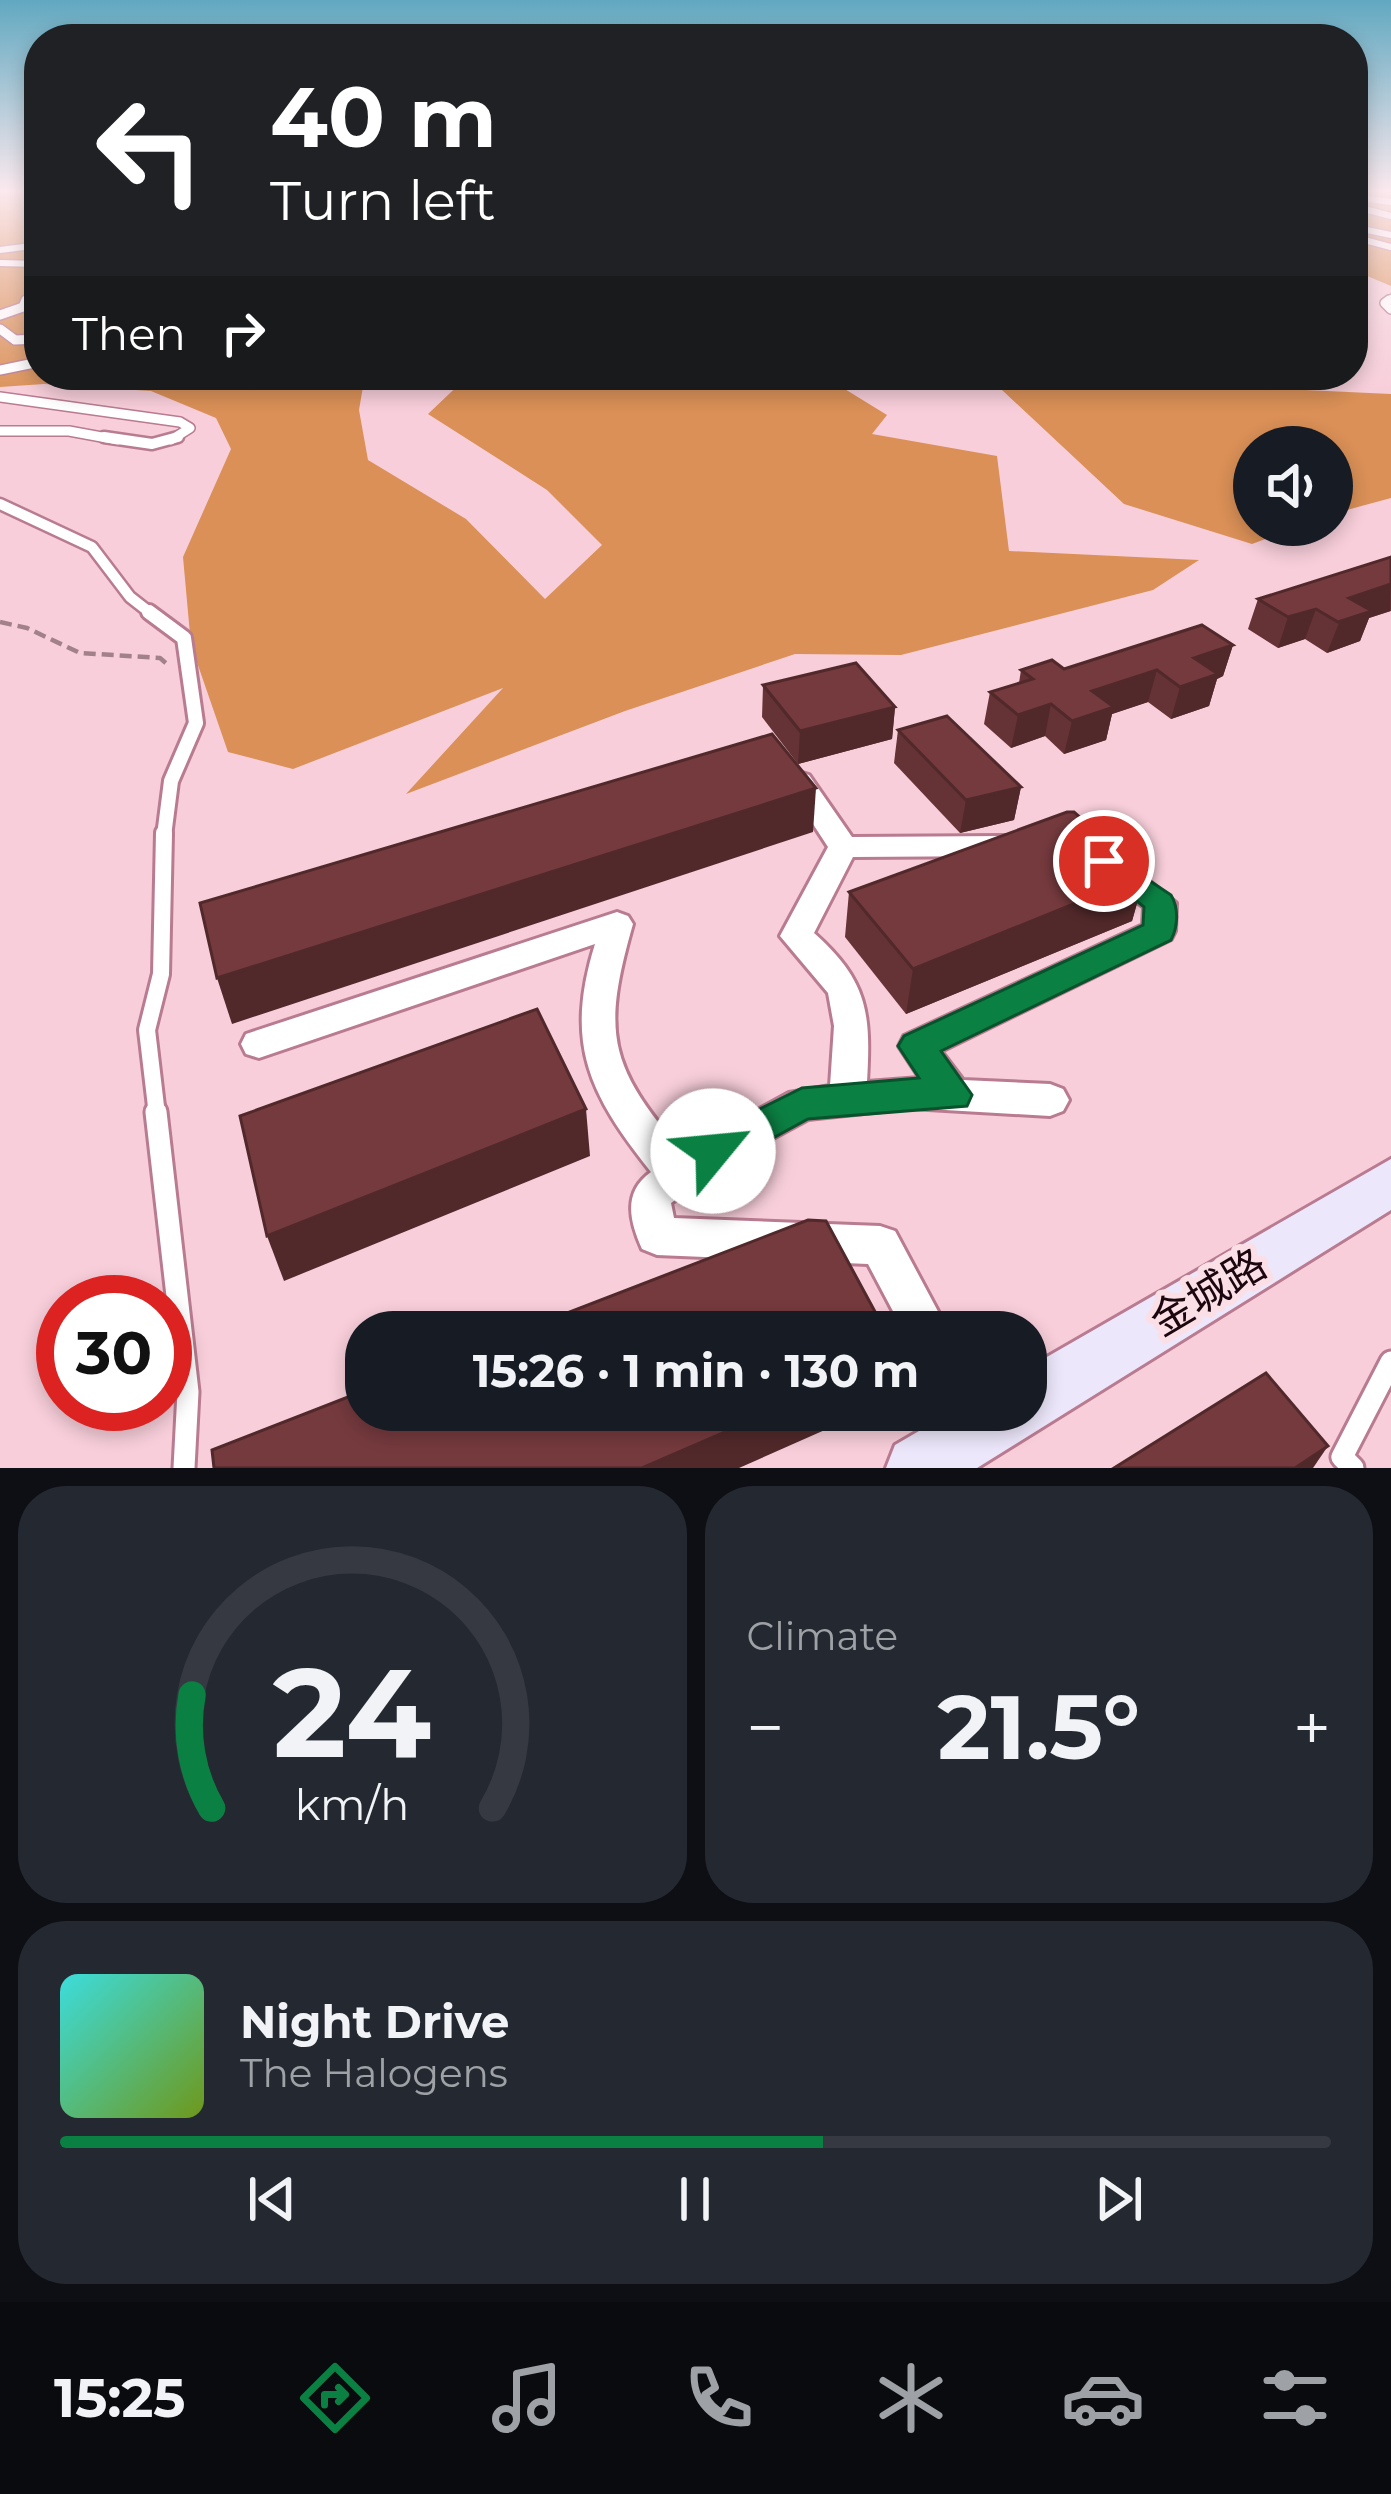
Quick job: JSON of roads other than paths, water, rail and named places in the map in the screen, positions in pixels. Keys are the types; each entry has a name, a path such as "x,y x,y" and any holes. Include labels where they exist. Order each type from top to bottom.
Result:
{"street":[{"path":"799,781 843,847"},
{"path":"843,847 980,848 1038,843"},
{"path":"843,847 796,935 833,966 852,1004 848,1099"},
{"path":"953,1095 916,1046 1159,931 1160,903 1093,852"},
{"path":"259,1044 617,925 598,981 594,1030 615,1100 679,1176"},
{"path":"916,1311 880,1245 657,1236 650,1196 713,1151 802,1104 911,1093 1051,1100"},
{"name":"金城路","path":"1047,1384 1391,1182"},
{"name":"金城路","path":"918,1468 972,1431"}],"lane":[{"path":"1391,298 1385,303 1391,309"},
{"path":"0,398 180,422 190,428 172,440 127,443 82,432 0,431"},
{"path":"0,504 92,547 130,597 184,638 196,723 182,744 167,818 161,974 147,1030 188,1392 184,1468"},
{"path":"1353,1468 1342,1457 1391,1362"}]}
